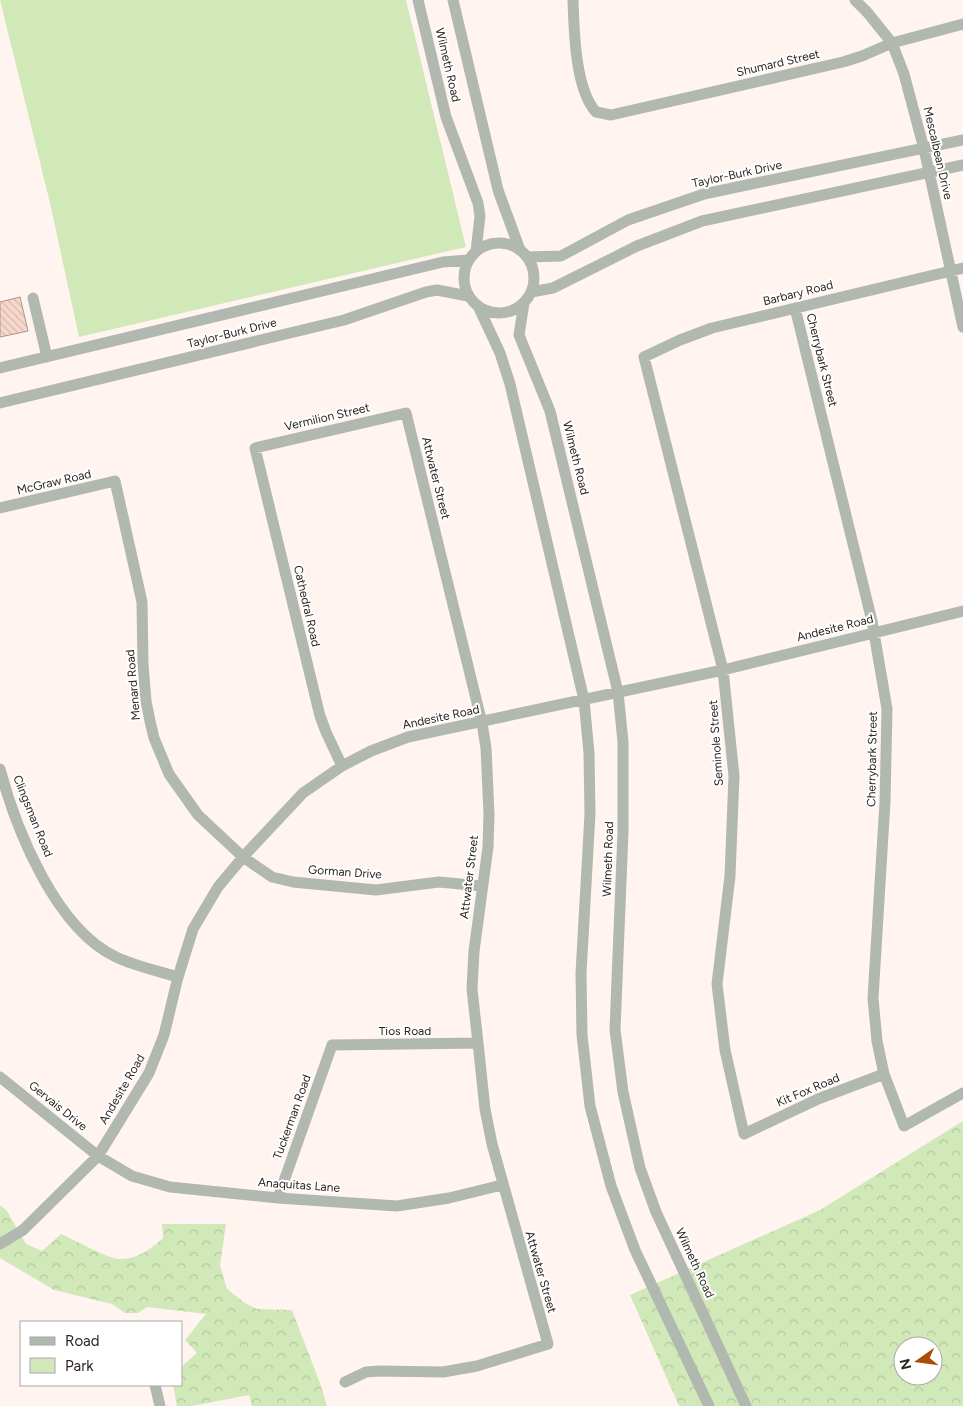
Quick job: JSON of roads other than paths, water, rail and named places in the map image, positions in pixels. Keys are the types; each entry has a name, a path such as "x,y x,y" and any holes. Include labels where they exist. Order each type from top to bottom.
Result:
{"street":[{"name":"Wilmeth Road","path":"418,0 446,116 478,203 480,216 476,251"},
{"name":"Wilmeth Road","path":"453,0 498,190 523,253"},
{"name":"Shumard Street","path":"573,0 577,58 586,98 596,112 611,115 834,64 862,56 892,43 963,24"},
{"name":"Mescalbean Drive","path":"855,0 892,43 904,74 924,149 963,327"},
{"name":"Taylor-Burk Drive","path":"523,253 561,256 628,220 704,194 963,140"},
{"path":"531,292 553,288 637,246 702,221 963,165"},
{"path":"498,243 509,244 523,253 534,274 531,292 524,303 508,313 498,314 479,308 468,296 463,278 468,260 476,251 486,245 498,243"},
{"name":"Taylor-Burk Drive","path":"0,368 443,262 468,260"},
{"name":"Barbary Road","path":"644,357 680,340 712,328 963,268"},
{"name":"Taylor-Burk Drive","path":"0,403 344,320 426,292 437,290 468,296"},
{"path":"33,298 47,357"},
{"name":"Wilmeth Road","path":"524,303 519,335 550,411 618,692 623,742 623,832 615,1030 623,1092 640,1168 656,1212 746,1406"},
{"name":"Wilmeth Road","path":"479,308 500,354 510,384 584,700 589,753 590,814 581,973 582,1035 590,1106 615,1195 635,1250 668,1316 709,1406"},
{"name":"Cherrybark Street","path":"795,308 874,632 887,709 885,802 874,998 876,1042 884,1074 904,1126 963,1093"},
{"name":"Seminole Street","path":"644,357 723,670 734,776 730,876 717,984 725,1050 744,1134"},
{"name":"Vermilion Street","path":"255,448 406,413"},
{"name":"Attwater Street","path":"345,1382 366,1372 444,1372 477,1366 548,1344 492,1144 485,1110 472,989 474,951 488,847 489,814 486,748 482,723 406,413"},
{"name":"Cathedral Road","path":"255,448 320,716 342,766"},
{"name":"McGraw Road","path":"0,508 115,481"},
{"name":"Menard Road","path":"115,481 142,602 146,701 154,738 168,774 181,794 198,815 242,858"},
{"name":"Andesite Road","path":"0,1244 23,1230 98,1156 149,1074 164,1035 178,977 193,929 218,887 242,858 303,793 342,766 371,751 408,737 482,723 723,670 963,611"},
{"name":"Clingsman Road","path":"0,769 18,825 42,875 65,912 80,931 116,957 178,977"},
{"name":"Gorman Drive","path":"242,858 272,877 293,882 341,888 376,890 439,882 482,886"},
{"name":"Tios Road","path":"332,1045 478,1043"},
{"name":"Tuckerman Road","path":"278,1198 332,1045"},
{"name":"Kit Fox Road","path":"744,1134 818,1099 884,1074"},
{"name":"Gervais Drive","path":"0,1077 98,1156"},
{"name":"Anaquitas Lane","path":"98,1156 132,1176 170,1187 278,1198 398,1206 449,1198 502,1185"},
{"path":"155,1386 160,1406"}]}
